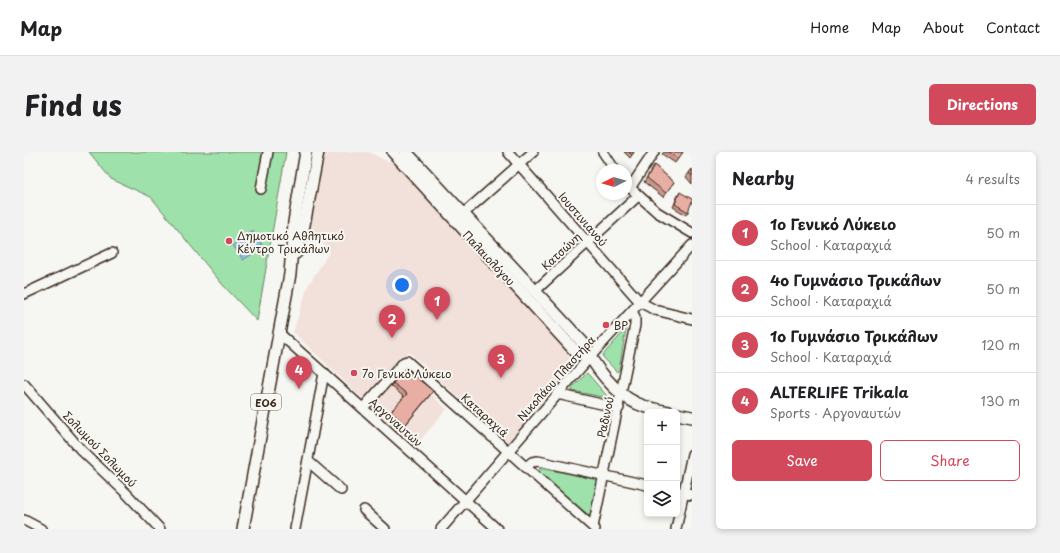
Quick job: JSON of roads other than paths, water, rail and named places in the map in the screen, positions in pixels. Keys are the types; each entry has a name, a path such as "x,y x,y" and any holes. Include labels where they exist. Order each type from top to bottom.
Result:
{"main road":[{"name":"ΕΟ6","path":"290,274 294,222 306,152"},
{"name":"ΕΟ6","path":"243,529 290,274 304,225 318,152"},
{"name":"Παλαιολόγου","path":"399,153 463,214 535,291 585,345 589,358"},
{"name":"Παλαιολόγου","path":"399,153 577,353 589,358 622,394 631,401 642,406 656,409"},
{"path":"680,415 692,417"}],"street":[{"path":"261,189 268,152"},
{"name":"Ιουστινιανού","path":"508,152 640,302"},
{"path":"463,214 533,152"},
{"path":"603,152 611,164"},
{"path":"632,181 654,152"},
{"path":"632,190 664,217 692,233"},
{"name":"Κατσώνη","path":"535,291 638,196"},
{"name":"Νικολάου Πλαστήρα","path":"441,529 557,394 692,245"},
{"path":"24,294 112,253"},
{"path":"640,302 654,310 692,319"},
{"name":"Ραδινού","path":"594,528 635,325 635,317 632,311"},
{"name":"Αργοναυτών","path":"279,333 497,529"},
{"name":"Καταραχιά","path":"363,408 404,362 407,361 594,528"},
{"path":"295,529 324,373"},
{"name":"Σολωμού Σολωμού","path":"24,384 81,450 126,493 160,529"},
{"path":"557,394 619,408"},
{"path":"676,529 692,454"},
{"path":"308,461 341,490"},
{"path":"526,467 531,463 538,461 644,484"},
{"path":"364,510 381,528"},
{"path":"24,520 41,529"}],"water":[{"path":"253,231 263,247 243,260 233,245"}],"place":[{"name":"Δημοτικό Αθλητικό Κέντρο Τρικάλων","path":"229,241"},
{"name":"1ο Γενικό Λύκειο","path":"437,320"},
{"name":"BP","path":"606,325"},
{"name":"4ο Γυμνάσιο Τρικάλων","path":"392,338"},
{"name":"7ο Γενικό Λύκειο","path":"354,373"},
{"name":"1ο Γυμνάσιο Τρικάλων","path":"501,378"},
{"name":"ALTERLIFE Trikala","path":"299,389"}]}
